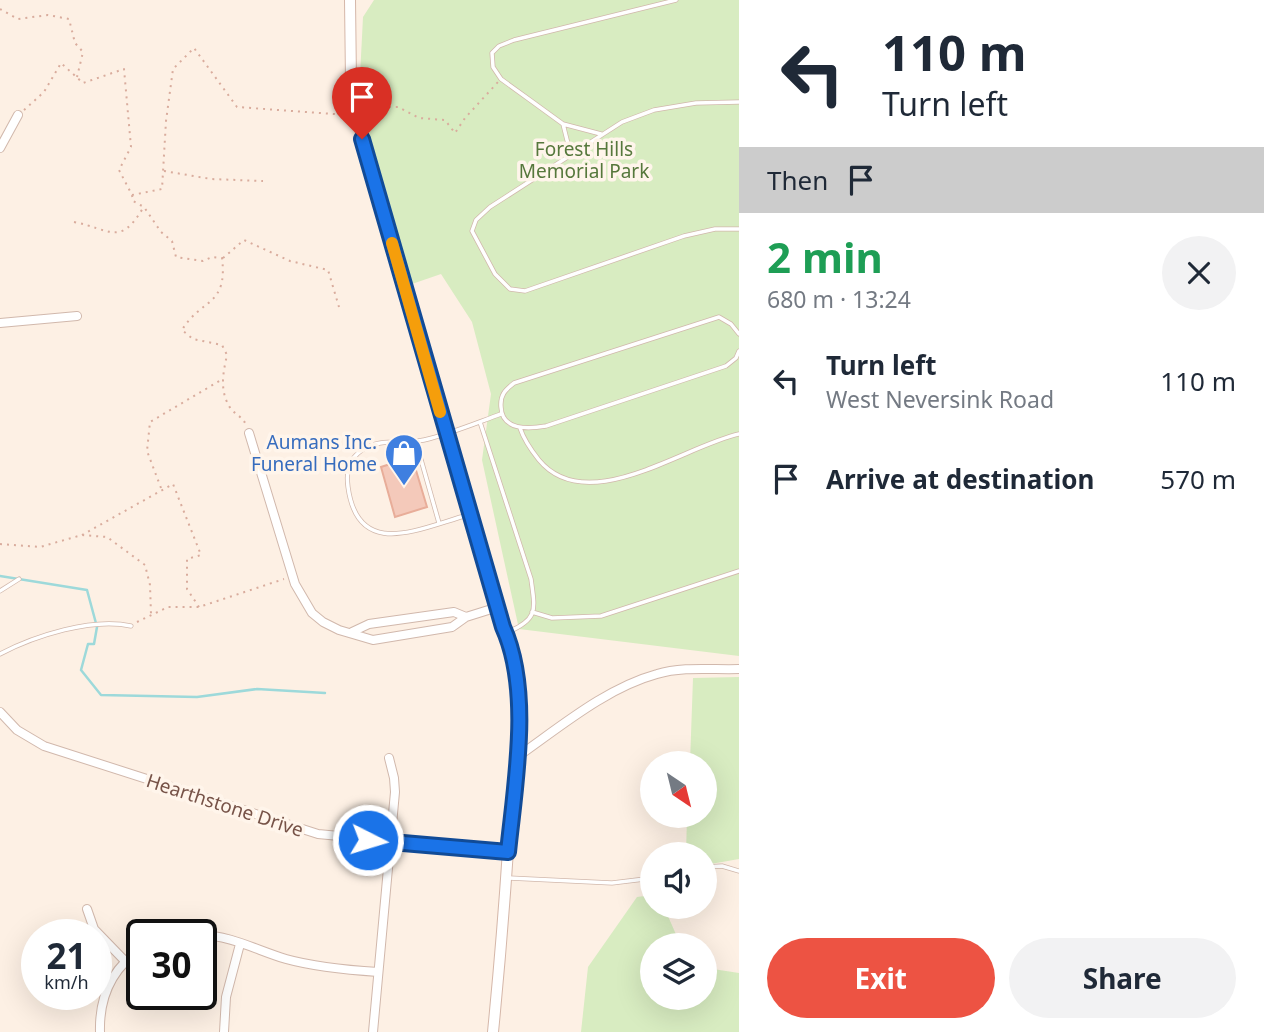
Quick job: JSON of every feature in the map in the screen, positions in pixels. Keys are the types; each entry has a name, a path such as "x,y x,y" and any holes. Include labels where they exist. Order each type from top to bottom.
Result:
{"street":[{"path":"349,0 349,61 357,119 470,514 511,643 517,681 517,757 494,1032"},
{"path":"0,148 18,115"},
{"path":"0,323 77,316"},
{"path":"249,433 301,598 323,622 373,640 452,627 466,617 498,607"},
{"path":"352,632 369,624 442,613 454,612 466,617"},
{"path":"517,757 581,713 640,680 667,671 739,669"},
{"name":"Hearthstone Drive","path":"0,712 24,735 59,752 318,834 508,852"},
{"path":"373,1032 395,792 389,758"},
{"path":"87,909 94,929 124,960 102,1004 100,1032"},
{"path":"217,938 240,943 289,960 338,969 378,972"},
{"path":"224,1032 226,998 240,943"}],"lane":[{"path":"603,134 563,124 501,79 493,67 492,53 499,46 514,40 676,0"},
{"path":"739,102 696,103 653,110 622,122 490,207 475,220 472,232 495,274 510,289 525,291 684,236 715,229 739,229"},
{"path":"563,124 568,157"},
{"path":"739,334 731,324 719,317 514,383 504,391 500,402 501,414 508,423 520,427 529,429 546,426 726,366 736,358 739,351"},
{"path":"470,514 394,536 378,534 365,526 352,507 346,474 348,465 355,455 375,443 416,442 501,414"},
{"path":"480,422 531,579 534,603 531,618 524,625 506,633"},
{"path":"520,427 525,441 545,468 558,478 602,482 624,478 739,434"},
{"path":"416,442 439,523"},
{"path":"532,612 552,618 601,616 739,571"},
{"path":"0,591 19,579"},
{"path":"0,654 84,625 115,622 131,626"},
{"path":"717,866 739,871"},
{"path":"507,878 612,883 640,880"}],"path":[{"path":"0,9 18,19 48,15 69,19 75,43 83,52 77,78"},
{"path":"132,195 162,189 166,121 173,69 194,48 237,107 376,121 384,107 398,107 418,118 444,120 455,133 465,118 501,79"},
{"path":"18,115 44,92 61,63 83,83 124,69 131,147 119,170 133,201 144,207 161,232 172,241 176,257 203,261 212,257 222,258 244,240 290,261 328,270 339,307"},
{"path":"163,171 211,179 263,181"},
{"path":"74,222 113,234 127,230 144,207"},
{"path":"222,258 225,278 216,299 189,319 182,330 193,339 222,345 228,355 221,379 230,408 244,420 249,433"},
{"path":"162,490 146,452 150,422 221,379"},
{"path":"0,544 40,547 82,534 173,484 201,555 187,559 187,589 199,607"},
{"path":"82,534 107,537 145,565 150,585 151,614"},
{"path":"131,626 168,607 199,607 292,576"}],"green space":[{"name":"Forest Hills Memorial Park","path":"374,0 739,0 739,656 519,629 482,460 491,394 472,322 441,274 412,284 369,133 360,76 363,17"},
{"path":"739,677 739,859 717,863 717,842 686,842 687,828 718,828 718,751 690,751 693,678"},
{"path":"637,897 640,897 640,919 669,919 675,933 640,933 640,1010 717,1010 717,970 739,973 739,1032 581,1032 588,967"}],"building":[{"name":"Aumans Inc. Funeral Home","path":"412,457 427,507 395,517 381,467"}],"waterway":[{"path":"0,576 87,590 97,627 94,644 88,644 81,670 101,695 197,697 257,689 325,693"}],"slow traffic":[{"path":"392,243 440,412"}],"place":[{"name":"Aumans Inc. Funeral Home","path":"404,487"}],"route":[{"path":"362,139 503,627 511,643 519,702 508,852 368,840"}]}
